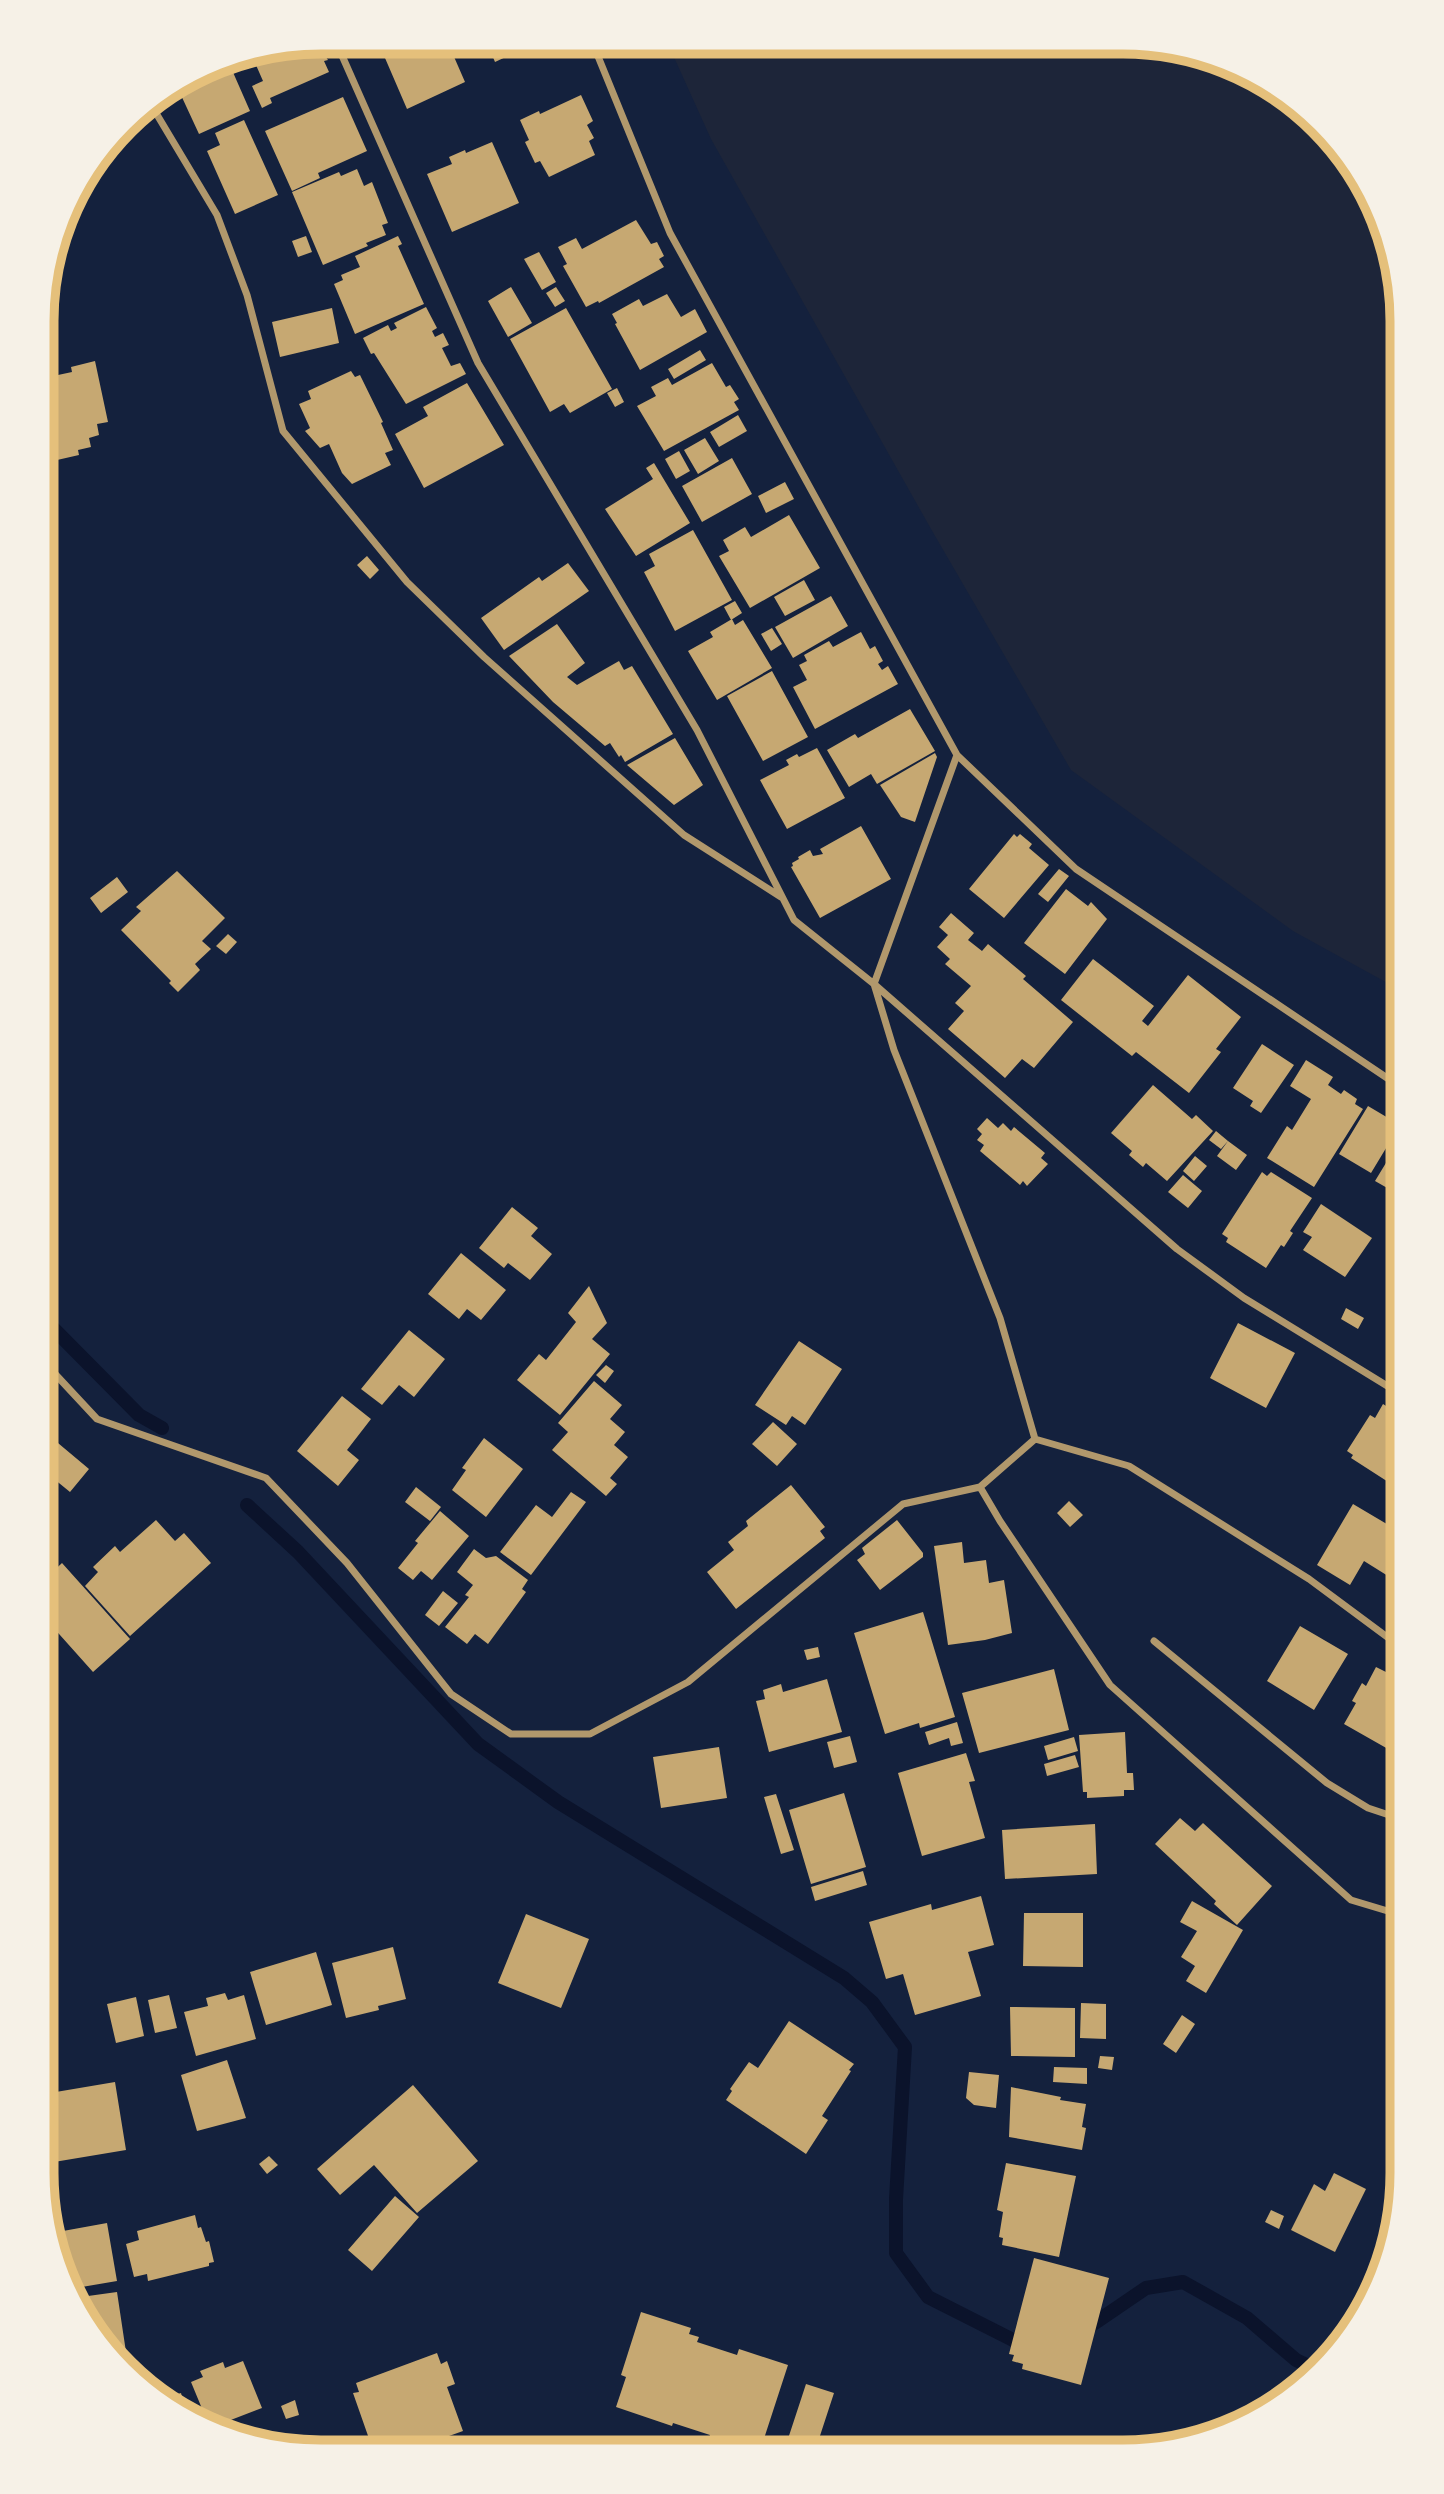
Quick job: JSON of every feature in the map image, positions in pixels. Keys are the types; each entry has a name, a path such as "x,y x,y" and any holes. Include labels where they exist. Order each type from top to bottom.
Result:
{"street":[{"path":"341,54 478,363 697,730 794,920 874,984 1177,1249 1244,1298 1390,1388"},
{"path":"597,54 670,233 957,755 1076,869 1390,1080"},
{"path":"155,112 217,215 247,295 283,430 407,582 484,657 684,835 782,898"},
{"path":"957,755 874,984 894,1050 1000,1318 1035,1439"},
{"path":"54,1373 97,1419 266,1478 347,1563 451,1694 511,1734 590,1734 688,1682 903,1504 981,1487 1035,1439"},
{"path":"1035,1439 1129,1466 1309,1579 1390,1639"},
{"path":"981,1487 1006,1530 1110,1685 1351,1900 1390,1912"},
{"path":"1154,1642 1327,1783 1368,1808 1390,1815"}],"shaded area":[{"path":"673,54 1123,54 1192,63 1241,82 1285,109 1312,132 1335,159 1354,188 1376,235 1385,269 1389,304 1390,984 1293,931 1071,770 931,529 711,139"}],"building":[{"path":"321,54 328,60 324,61 329,72 270,98 272,103 262,108 252,86 263,81 255,62"},
{"path":"394,54 453,54 465,82 407,109 385,58"},
{"path":"492,54 512,54 495,62"},
{"path":"232,70 250,111 199,134 181,94"},
{"path":"581,95 593,121 587,125 594,138 589,141 595,155 549,177 540,161 535,163 525,142 529,140 520,120"},
{"path":"343,97 367,151 318,173 320,178 292,191 265,131"},
{"path":"244,120 278,195 235,214 207,151 220,145 215,133"},
{"path":"492,142 519,203 452,232 427,174 452,164 449,157"},
{"path":"357,169 364,186 372,182 388,223 382,225 386,235 366,243 368,246 323,265 292,192 339,172 341,176"},
{"path":"636,220 651,244 657,242 664,256 659,259 664,267 599,303 598,301 586,307 563,266 567,264 558,247 576,238 582,249"},
{"path":"306,236 312,252 298,257 292,241"},
{"path":"398,236 402,244 398,246 424,304 355,334 334,284 343,280 341,275 360,267 355,256"},
{"path":"539,252 556,282 542,290 524,259"},
{"path":"511,287 532,323 508,337 488,301"},
{"path":"556,287 565,301 555,307 546,293"},
{"path":"667,294 681,317 695,309 707,332 640,370 612,314 639,299 643,306"},
{"path":"426,307 437,328 432,331 435,337 443,333 449,345 442,348 451,366 460,363 466,374 406,404 363,338 388,325 391,331 397,328 394,323"},
{"path":"332,308 339,343 280,357 272,322"},
{"path":"566,308 612,389 570,413 564,404 550,412 510,339"},
{"path":"700,350 706,360 674,379 668,369"},
{"path":"95,361 108,422 97,424 99,435 89,438 91,447 78,450 79,455 54,461 54,376 72,372 71,367"},
{"path":"712,363 726,387 730,385 739,399 734,402 739,410 664,451 637,406 656,396 651,387 668,378 672,385"},
{"path":"351,371 355,377 360,375 383,422 381,423 393,450 385,453 391,465 352,484 342,473 329,444 320,448 305,431 310,428 299,404 311,399 308,391"},
{"path":"467,383 504,445 424,488 395,434 428,416 423,407"},
{"path":"617,388 624,402 615,407 607,393"},
{"path":"738,415 747,431 719,447 710,432"},
{"path":"705,438 719,461 698,474 684,450"},
{"path":"679,451 690,471 676,479 665,459"},
{"path":"732,458 752,494 702,522 682,486"},
{"path":"654,463 690,523 636,556 605,509 653,479 646,468"},
{"path":"785,482 794,499 766,513 758,496"},
{"path":"789,515 820,568 750,608 719,556 729,551 723,540 745,527 751,537"},
{"path":"693,530 732,600 675,631 644,572 655,566 649,554"},
{"path":"367,556 379,570 370,579 357,565"},
{"path":"568,563 589,591 504,650 481,618 539,577 542,581"},
{"path":"804,580 815,600 785,616 774,597"},
{"path":"831,596 848,626 793,658 775,627"},
{"path":"735,601 742,613 731,620 724,607"},
{"path":"732,619 735,625 743,620 772,668 717,700 688,651 713,637 710,632"},
{"path":"557,624 585,663 567,677 577,685 619,661 624,670 632,666 673,734 625,762 610,743 605,746 553,702 509,656"},
{"path":"772,628 782,644 771,651 761,634"},
{"path":"861,632 870,649 875,646 883,661 878,664 882,670 888,666 898,684 815,729 793,687 807,680 799,665 807,661 804,655 829,641 833,647"},
{"path":"772,671 808,737 763,761 727,696"},
{"path":"910,709 935,751 877,784 871,774 849,787 827,750 855,734 858,738"},
{"path":"675,738 703,785 674,805 627,765"},
{"path":"817,748 845,798 787,829 760,780 789,765 786,760"},
{"path":"935,753 937,757 915,822 901,817 880,785"},
{"path":"861,826 891,879 820,918 791,867 792,863 810,850 813,856 823,854 820,849"},
{"path":"1014,834 1017,837 1020,834 1032,844 1029,848 1049,865 1004,918 969,889"},
{"path":"1059,869 1069,876 1048,902 1038,894"},
{"path":"177,871 225,918 202,941 211,949 195,964 200,970 178,992 169,983 171,981 121,930 141,911 136,907"},
{"path":"117,877 128,892 101,913 90,898"},
{"path":"1066,889 1088,906 1091,902 1107,919 1065,974 1024,943"},
{"path":"951,913 974,933 968,940 982,951 988,944 1026,976 1023,979 1073,1022 1034,1068 1022,1059 1005,1078 948,1029 964,1011 955,1003 971,986 945,964 950,959 937,947 948,935 939,927"},
{"path":"228,934 237,942 226,954 216,946"},
{"path":"1093,959 1154,1006 1142,1021 1148,1026 1188,975 1241,1017 1216,1049 1221,1052 1189,1093 1136,1052 1132,1056 1061,1000"},
{"path":"1262,1044 1294,1065 1261,1113 1250,1106 1253,1101 1233,1088"},
{"path":"1306,1060 1333,1077 1328,1085 1341,1094 1344,1090 1357,1099 1355,1104 1363,1109 1314,1187 1267,1158 1287,1126 1292,1130 1311,1099 1290,1086"},
{"path":"1153,1085 1192,1119 1196,1115 1213,1131 1167,1181 1146,1163 1143,1167 1129,1155 1132,1151 1111,1133"},
{"path":"1368,1106 1390,1119 1390,1142 1371,1173 1339,1154"},
{"path":"987,1118 998,1128 1003,1123 1011,1131 1014,1127 1045,1153 1041,1158 1048,1164 1027,1186 1023,1181 1020,1185 980,1151 984,1145 977,1140 982,1134 977,1129"},
{"path":"1216,1131 1228,1141 1221,1149 1209,1140"},
{"path":"1228,1141 1247,1155 1236,1170 1217,1156"},
{"path":"1195,1156 1207,1166 1194,1181 1183,1171"},
{"path":"1390,1156 1390,1188 1375,1181"},
{"path":"1262,1172 1267,1176 1271,1172 1312,1198 1290,1231 1293,1233 1284,1247 1281,1245 1266,1268 1226,1242 1228,1238 1222,1234"},
{"path":"1183,1175 1202,1191 1188,1208 1168,1192"},
{"path":"1321,1204 1372,1238 1345,1277 1303,1250 1312,1237 1303,1232"},
{"path":"512,1207 538,1228 531,1236 552,1254 530,1280 508,1263 504,1268 479,1248"},
{"path":"461,1253 506,1290 481,1320 467,1309 459,1319 428,1294"},
{"path":"589,1286 607,1323 592,1339 610,1354 560,1415 517,1380 539,1354 546,1360 576,1322 568,1313"},
{"path":"1346,1308 1364,1318 1358,1329 1341,1319"},
{"path":"1238,1323 1295,1353 1266,1408 1210,1378"},
{"path":"409,1330 445,1359 414,1397 399,1385 382,1405 361,1389"},
{"path":"799,1341 842,1369 805,1425 792,1416 786,1425 755,1405"},
{"path":"606,1365 614,1371 605,1383 596,1375"},
{"path":"594,1381 622,1405 610,1419 625,1432 614,1445 628,1457 610,1478 617,1484 606,1496 552,1450 568,1432 558,1423"},
{"path":"342,1396 371,1419 347,1450 359,1460 338,1486 297,1451"},
{"path":"1383,1404 1390,1408 1390,1483 1351,1458 1353,1455 1347,1451 1370,1415 1375,1418"},
{"path":"773,1422 797,1444 777,1466 752,1444"},
{"path":"484,1438 523,1469 486,1517 452,1490 466,1470 462,1468"},
{"path":"54,1440 89,1469 70,1492 54,1479"},
{"path":"791,1485 825,1527 820,1531 825,1538 736,1609 707,1572 734,1550 728,1542 748,1526 746,1521"},
{"path":"416,1487 441,1507 430,1521 405,1502"},
{"path":"571,1492 586,1502 531,1575 500,1552 536,1505 552,1517"},
{"path":"1069,1501 1083,1515 1070,1527 1057,1513"},
{"path":"1353,1504 1390,1526 1388,1576 1364,1561 1350,1585 1317,1565"},
{"path":"440,1511 469,1536 432,1580 421,1571 413,1580 398,1568 418,1543 415,1541"},
{"path":"156,1520 175,1541 184,1533 211,1563 130,1636 85,1586 98,1572 93,1567 115,1546 120,1552"},
{"path":"897,1520 923,1553 923,1557 880,1590 857,1560 865,1554 862,1548"},
{"path":"962,1542 964,1563 986,1560 989,1583 1004,1580 1012,1633 948,1645 934,1546"},
{"path":"474,1549 486,1558 496,1556 528,1580 522,1589 526,1592 488,1644 475,1634 467,1644 445,1627 469,1597 465,1595 473,1585 457,1572"},
{"path":"62,1563 130,1639 93,1672 54,1628 54,1571"},
{"path":"443,1591 458,1603 439,1626 425,1615"},
{"path":"923,1612 955,1717 920,1728 919,1723 885,1734 854,1633"},
{"path":"1300,1626 1348,1654 1314,1710 1267,1681"},
{"path":"818,1647 820,1657 807,1660 804,1650"},
{"path":"1376,1667 1390,1674 1388,1749 1344,1724 1356,1703 1352,1701 1362,1683 1366,1686"},
{"path":"1054,1669 1069,1730 979,1753 962,1693"},
{"path":"827,1679 842,1732 769,1752 756,1701 765,1699 763,1690 781,1684 783,1692"},
{"path":"957,1722 963,1743 951,1746 949,1738 929,1745 925,1732"},
{"path":"1125,1732 1127,1773 1133,1773 1134,1790 1124,1790 1124,1796 1087,1798 1087,1792 1083,1792 1079,1735"},
{"path":"850,1736 857,1762 834,1768 827,1742"},
{"path":"1074,1737 1078,1751 1048,1760 1044,1746"},
{"path":"719,1747 727,1798 661,1808 653,1757"},
{"path":"966,1753 975,1781 969,1782 985,1838 922,1856 898,1773"},
{"path":"1075,1755 1079,1767 1047,1776 1044,1764"},
{"path":"844,1793 866,1867 811,1884 789,1810"},
{"path":"776,1794 794,1850 781,1854 764,1797"},
{"path":"1180,1818 1195,1831 1203,1823 1272,1886 1237,1925 1214,1904 1216,1901 1155,1844"},
{"path":"1095,1824 1097,1874 1005,1879 1002,1830"},
{"path":"863,1871 867,1885 815,1901 811,1887"},
{"path":"981,1896 994,1945 968,1952 981,1996 915,2015 903,1974 886,1979 869,1922 931,1904 932,1910"},
{"path":"1192,1901 1243,1930 1206,1993 1186,1981 1195,1966 1181,1957 1197,1931 1180,1922"},
{"path":"1024,1913 1083,1913 1083,1967 1023,1966"},
{"path":"526,1914 589,1939 561,2008 498,1983"},
{"path":"393,1947 406,1999 378,2006 379,2010 346,2018 332,1963"},
{"path":"316,1952 332,2005 266,2025 250,1972"},
{"path":"225,1993 228,2000 244,1995 256,2039 196,2056 184,2012 208,2006 206,1998"},
{"path":"169,1995 177,2028 155,2033 148,2000"},
{"path":"136,1997 144,2036 116,2043 107,2004"},
{"path":"1081,2003 1106,2004 1106,2039 1080,2038"},
{"path":"1010,2007 1075,2008 1075,2057 1011,2056"},
{"path":"1182,2015 1195,2024 1176,2053 1163,2044"},
{"path":"789,2021 854,2064 822,2116 828,2120 806,2154 726,2100 732,2091 730,2089 749,2062 758,2068"},
{"path":"1100,2056 1114,2057 1112,2070 1098,2068"},
{"path":"227,2060 246,2118 197,2131 181,2075"},
{"path":"1054,2067 1087,2068 1087,2084 1053,2082"},
{"path":"969,2072 999,2075 996,2108 974,2105 966,2098"},
{"path":"115,2082 126,2150 54,2162 54,2092"},
{"path":"413,2085 478,2161 417,2213 374,2165 340,2195 317,2169"},
{"path":"1011,2087 1086,2104 1082,2150 1009,2137"},
{"path":"269,2156 278,2165 267,2174 259,2164"},
{"path":"1006,2163 1076,2176 1059,2257 1002,2245 1003,2238 999,2237 1003,2212 997,2210"},
{"path":"1334,2173 1366,2189 1335,2252 1291,2230 1314,2184 1325,2191"},
{"path":"395,2196 419,2217 372,2271 348,2250"},
{"path":"1271,2210 1284,2216 1279,2229 1265,2222"},
{"path":"195,2215 198,2228 201,2227 206,2242 209,2241 214,2262 209,2263 209,2266 148,2281 147,2274 134,2277 126,2244 139,2240 137,2231"},
{"path":"107,2223 117,2281 80,2287 68,2259 61,2231"},
{"path":"1034,2258 1109,2278 1081,2385 1022,2369 1023,2364 1012,2361 1014,2355 1009,2354"},
{"path":"117,2292 126,2352 99,2321 88,2302 88,2296"},
{"path":"641,2312 691,2328 689,2334 699,2337 697,2342 737,2355 739,2349 788,2365 764,2440 708,2440 710,2435 673,2423 672,2426 616,2407 626,2377 621,2375"},
{"path":"437,2353 441,2364 447,2361 455,2384 447,2387 463,2431 438,2440 369,2440 353,2393 359,2392 356,2383"},
{"path":"243,2361 262,2408 226,2422 203,2412 191,2382 203,2377 200,2371 223,2362 225,2368"},
{"path":"806,2384 834,2393 819,2440 788,2440"},
{"path":"181,2393 183,2401 173,2395"},
{"path":"295,2400 299,2415 286,2419 281,2406"}],"waterway":[{"path":"54,1329 139,1415 162,1428"},
{"path":"247,1505 298,1552 478,1744 558,1802 844,1978 872,2002 905,2047 896,2199 896,2253 928,2297 1023,2345 1030,2344"},
{"path":"1083,2331 1146,2288 1183,2282 1247,2318 1296,2360 1308,2366"}]}
